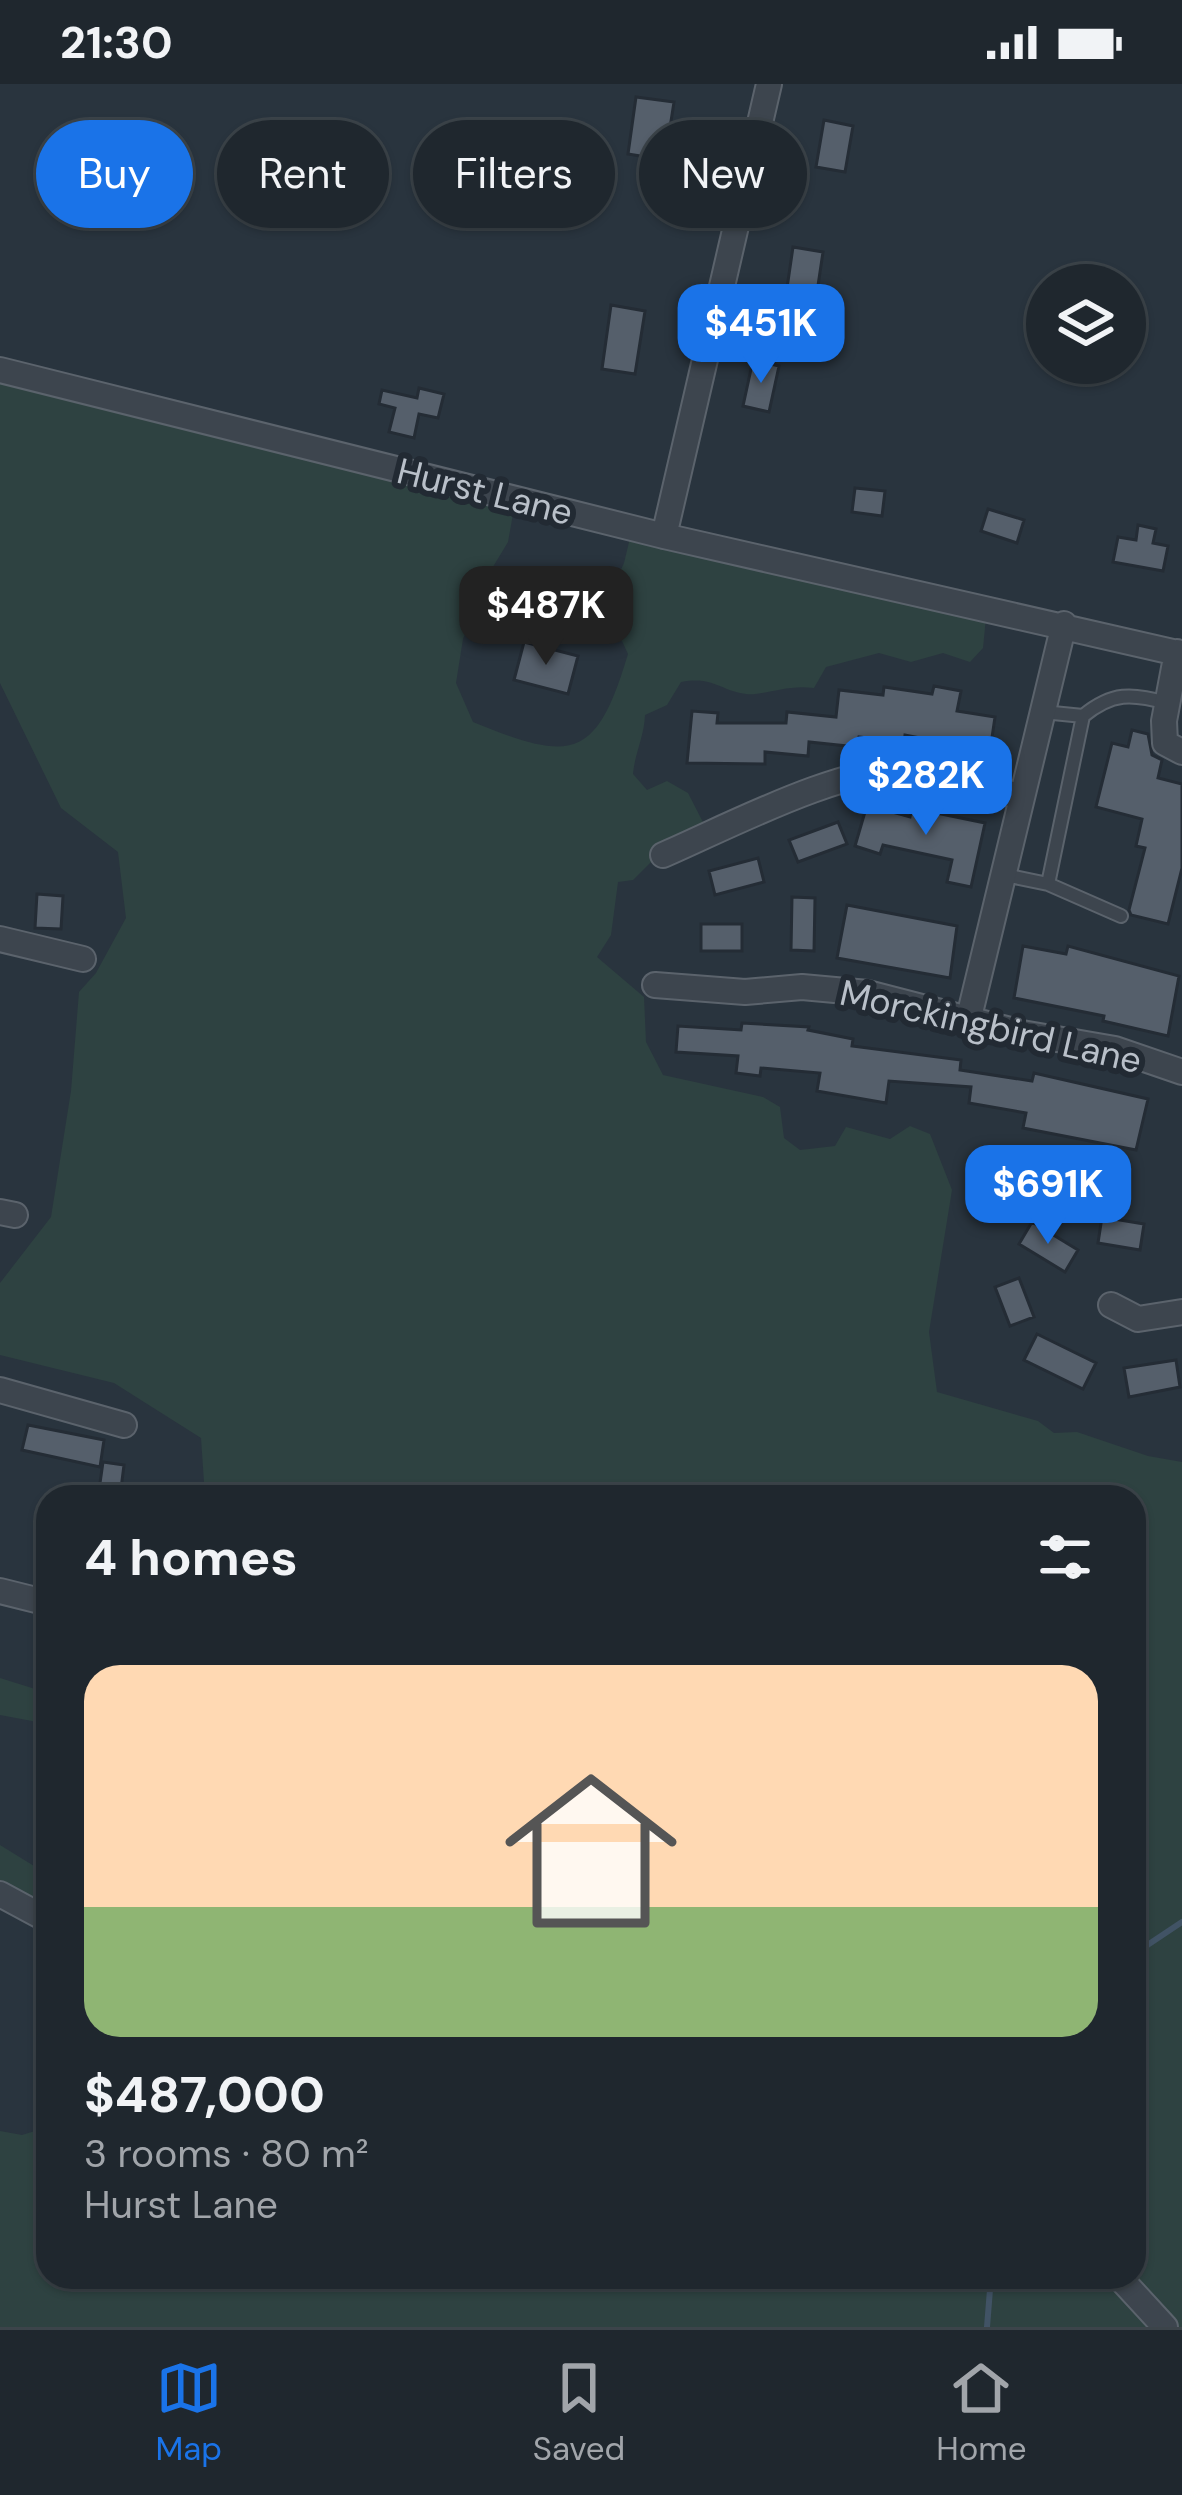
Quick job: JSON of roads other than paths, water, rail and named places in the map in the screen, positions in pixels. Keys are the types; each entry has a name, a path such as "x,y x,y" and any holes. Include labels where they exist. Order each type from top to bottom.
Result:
{"street":[{"path":"664,536 769,84"},
{"name":"Hurst Lane","path":"0,370 664,536 1179,653"},
{"path":"969,1017 1064,624"},
{"path":"1179,653 1167,703 1165,743 1182,752"},
{"path":"663,855 824,788 880,771 917,769 1022,798"},
{"path":"0,938 83,959"},
{"name":"Morckingbird Lane","path":"655,985 745,992 802,987 868,993 1022,1033 1115,1048 1182,1072"},
{"path":"1111,1305 1138,1319 1182,1312"},
{"path":"0,1390 124,1425"},
{"path":"0,1591 36,1600"},
{"path":"0,1894 36,1914"},
{"path":"1130,2289 1165,2327"}],"lane":[{"path":"1048,884 1083,716 1105,698 1124,695 1167,703"},
{"path":"1041,712 1083,716"},
{"path":"1005,875 1048,884 1121,916"}],"waterway":[{"path":"1146,1946 1182,1922"},
{"path":"987,2327 990,2289"}]}
